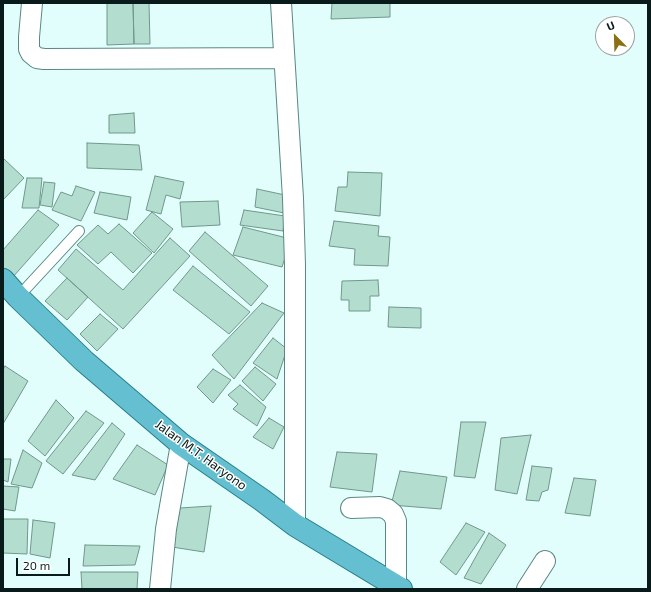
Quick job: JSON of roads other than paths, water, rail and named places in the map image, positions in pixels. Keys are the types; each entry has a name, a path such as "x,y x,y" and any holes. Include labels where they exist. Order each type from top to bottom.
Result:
{"highway":[{"name":"Jalan M.T. Haryono","path":"3,280 18,297 84,361 181,444 262,500 295,525 398,587"}],"street":[{"path":"32,3 29,49 37,58 284,58"},
{"path":"281,3 296,265 295,525"},
{"path":"160,589 166,529 181,444"},
{"path":"351,508 380,507 387,509 393,514 396,521 398,587"},
{"path":"528,589 545,562"}],"lane":[{"path":"18,297 79,231"}]}
